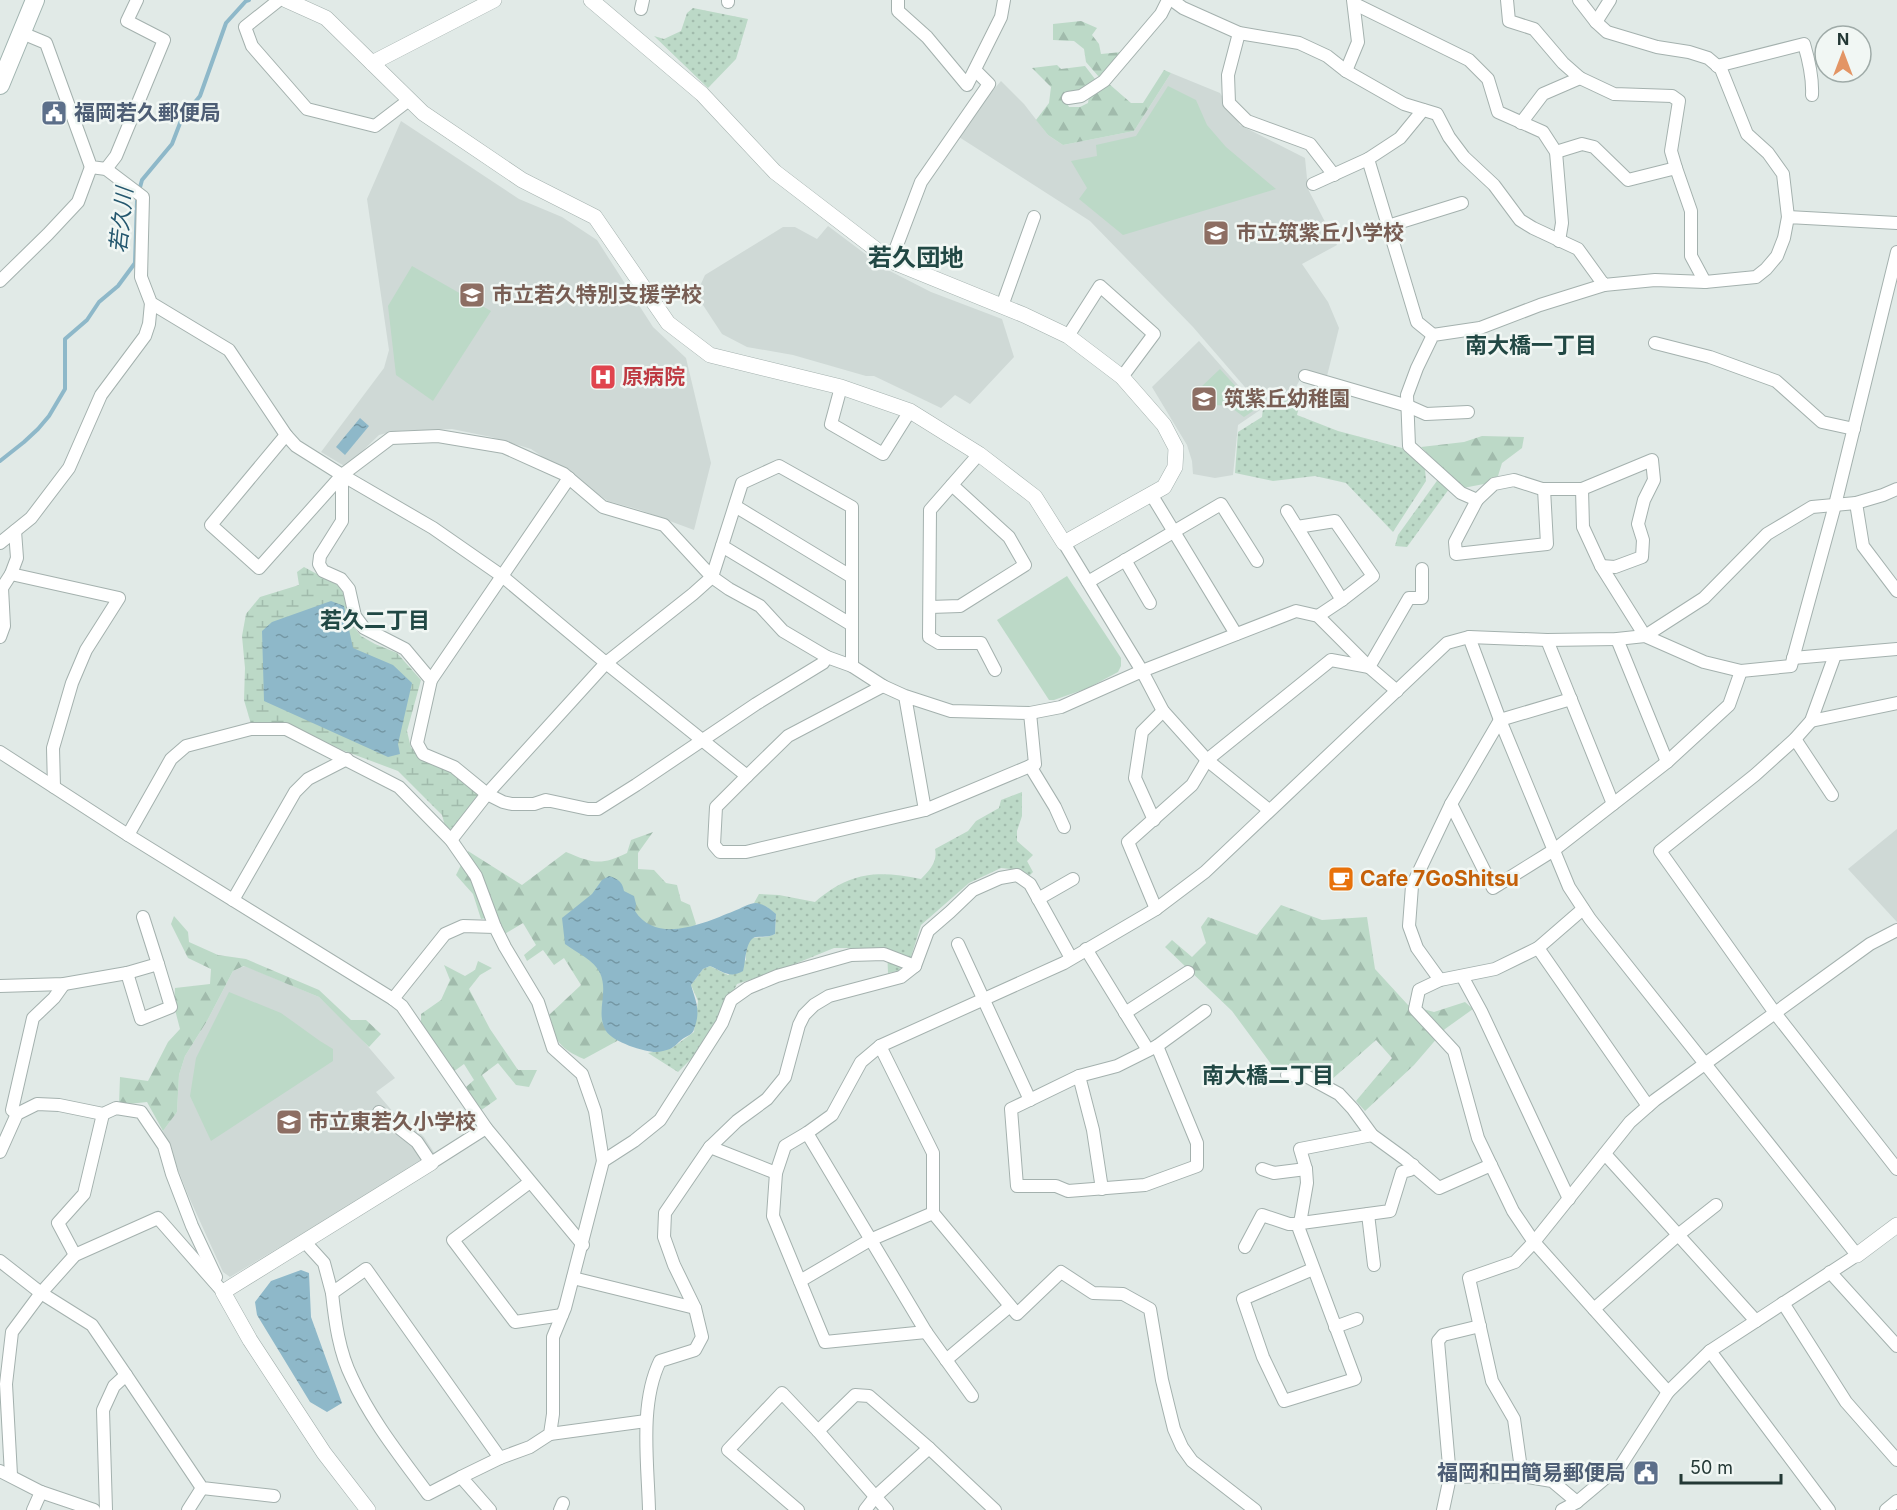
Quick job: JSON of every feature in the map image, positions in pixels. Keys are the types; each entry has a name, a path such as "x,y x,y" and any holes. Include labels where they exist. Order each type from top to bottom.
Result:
{"main road":[{"path":"0,85 35,0"}],"street":[{"path":"106,169 116,156 164,40 127,21 137,0"},
{"path":"279,0 245,27 252,46 307,109 375,126 409,100"},
{"path":"286,0 326,18 423,113 522,180 595,217 668,323 710,355 841,387 910,411 980,454 1035,497 1142,671 1163,711 1207,760 1269,810"},
{"path":"372,63 494,0"},
{"path":"591,0 702,94 775,172 891,261 1002,306 1068,336 1122,377 1164,425 1176,448 1175,466 1164,487 1064,543"},
{"path":"898,0 898,11 927,37 967,85 1012,0"},
{"path":"1001,17 1004,0"},
{"path":"1068,99 1081,96 1104,81 1161,14 1170,0 1239,33 1299,43 1327,56 1346,71 1404,104 1437,114 1449,137 1464,157 1494,185 1520,220 1578,249 1604,285"},
{"path":"1507,0 1509,21 1534,29 1563,63 1580,78 1614,94 1672,96 1679,101 1671,151 1691,211 1691,256 1705,282"},
{"path":"1368,159 1417,322 1433,335 1480,328 1540,305 1604,285 1654,280 1705,282 1756,277 1777,256 1784,238 1788,217 1783,174 1768,153 1747,134 1721,69 1708,58 1689,52 1657,47 1607,32 1579,0"},
{"path":"1596,22 1610,0"},
{"path":"1346,71 1358,42 1354,2"},
{"path":"1354,2 1468,60 1488,79 1498,112 1543,132 1556,152 1562,223 1559,241"},
{"path":"0,281 78,202 91,167 46,43 22,33"},
{"path":"1239,33 1228,75 1229,103 1247,121 1310,144 1334,175"},
{"path":"1717,66 1804,44 1810,63 1812,95"},
{"path":"891,261 921,182 989,84 975,70"},
{"path":"1521,123 1543,94 1580,78"},
{"path":"1313,184 1368,159 1400,138 1423,110"},
{"path":"1556,152 1582,144 1594,147 1628,180 1676,168"},
{"path":"0,543 31,518 69,468 101,394 145,336 149,324 152,303 141,277 143,197 106,169 91,167"},
{"path":"1388,226 1462,203"},
{"path":"1002,306 1034,217"},
{"path":"1788,217 1897,223"},
{"path":"1582,489 1583,527 1601,566 1645,636 1704,662 1741,671 1791,666 1835,505 1897,252"},
{"path":"1068,336 1100,286 1154,334 1122,377"},
{"path":"152,303 229,350 286,435 296,446 433,528 502,576 747,776"},
{"path":"1433,335 1407,395 1409,446 1461,493 1477,500"},
{"path":"1655,343 1710,357 1776,381 1822,422 1854,429"},
{"path":"1305,376 1408,406 1426,414 1468,412"},
{"path":"841,387 831,424 883,454 910,411"},
{"path":"286,435 211,525 259,568 342,475 391,438 438,436 504,447 564,474 603,507 664,525 712,577 760,606 783,632 827,657 852,666 883,686 951,711 1029,712 1061,707 1142,671 1296,611 1318,616 1369,667 1397,691"},
{"path":"980,454 930,510 929,637 939,643 981,643 995,670"},
{"path":"1544,489 1547,544 1456,554 1455,542 1477,500 1494,484 1514,480 1544,489 1582,489 1652,460 1654,480 1644,500 1638,524 1643,540 1642,557 1615,567 1601,566"},
{"path":"451,840 487,794 606,663 712,577 742,483 779,466 852,507 852,666"},
{"path":"342,475 342,521 320,556 319,564 323,572 341,579 350,589 355,616 364,628 405,649 431,680"},
{"path":"569,478 431,680 417,743 423,754 454,767 487,794 503,802 534,804 546,800 598,809 823,663 827,657"},
{"path":"930,607 960,606 1025,566 1010,537 952,485"},
{"path":"926,1332 825,1342 773,1216 776,1173 785,1146 832,1115 861,1062 880,1046 1071,958 1156,909 1205,872 1447,643 1469,637 1547,640 1617,639 1645,636 1704,598 1767,534 1812,507 1856,503 1897,489"},
{"path":"1151,494 1236,634"},
{"path":"1856,503 1863,546 1897,591"},
{"path":"1088,582 1221,504 1257,561"},
{"path":"735,506 852,577"},
{"path":"1287,511 1342,600"},
{"path":"1297,526 1335,521 1372,576 1318,616"},
{"path":"0,637 4,626 2,588 17,558 15,531"},
{"path":"722,546 852,625"},
{"path":"1125,560 1150,603"},
{"path":"1369,667 1409,598 1422,598 1422,570"},
{"path":"11,574 119,598 86,650 72,683 53,747 54,787"},
{"path":"1469,637 1500,720 1569,887 1583,909 1857,1255"},
{"path":"1617,639 1667,762"},
{"path":"1547,640 1613,804"},
{"path":"1793,658 1897,649"},
{"path":"1834,654 1811,721 1795,739 1746,781 1659,851 1775,1013 1897,1169"},
{"path":"1156,909 1128,842 1192,785 1207,760 1331,660 1369,667"},
{"path":"1451,804 1493,888 1554,850 1667,762 1729,705 1741,671"},
{"path":"883,686 788,736 716,807 714,845 720,852 746,852 925,810 1035,764 1029,712"},
{"path":"905,696 925,810"},
{"path":"1440,980 1417,948 1409,926 1412,886 1451,804 1500,720 1571,699"},
{"path":"1811,721 1893,703 1897,716"},
{"path":"1154,820 1135,778 1142,732 1163,711"},
{"path":"128,835 171,759 186,746 251,729 286,729 399,787 451,840 476,876 495,927 538,1002 553,1048 582,1074 595,1111 603,1161 583,1245 562,1316 553,1337 553,1414 549,1434"},
{"path":"1795,739 1832,795"},
{"path":"0,752 402,1006 486,1128 583,1245"},
{"path":"233,900 295,792 308,778 347,759"},
{"path":"1029,766 1055,807 1064,827"},
{"path":"649,1510 646,1421 654,1373 660,1361 695,1350 702,1337 695,1308 674,1265 664,1237 665,1213 710,1147 737,1121 767,1099 785,1077 799,1025 804,1015 814,1005 830,996 901,977 915,966 928,931 973,890 1000,878 1017,875 1030,884 1071,958"},
{"path":"1038,899 1073,879"},
{"path":"1583,909 1538,948 1495,969 1440,980 1419,990 1415,1009 1454,1051 1478,1138 1513,1211 1534,1242 1668,1392"},
{"path":"127,973 141,1019 171,1007 143,917"},
{"path":"393,999 445,934 463,926 495,927"},
{"path":"1522,1476 1514,1419 1492,1381 1469,1278 1515,1262 1534,1242 1630,1122 1648,1106 1870,944 1897,930"},
{"path":"958,944 1030,1100"},
{"path":"1538,948 1648,1106"},
{"path":"1086,950 1125,1013 1153,1048 1197,1143 1197,1166 1145,1185 1068,1191 1056,1186 1017,1186 1011,1109 1079,1076 1117,1066 1153,1048 1204,1011"},
{"path":"603,1161 634,1141 660,1119 723,1023 731,1000 748,988 777,976 851,955 884,954 915,966"},
{"path":"0,986 64,984 127,973 158,964"},
{"path":"1125,1013 1188,972"},
{"path":"1461,976 1481,1011 1569,1199"},
{"path":"17,1114 12,1110 33,1018 54,998 64,984"},
{"path":"880,1046 933,1153 933,1213 1017,1314 1061,1272 1093,1293 1123,1294 1150,1310 1162,1380 1174,1429 1182,1447 1192,1461 1255,1510"},
{"path":"1287,1075 1306,1076 1339,1094 1372,1135 1413,1165 1439,1188 1491,1165"},
{"path":"1079,1076 1093,1130 1102,1189"},
{"path":"0,1152 17,1114 37,1104 59,1105 103,1114 116,1108 141,1112 164,1146 192,1226 223,1292 250,1340 324,1453 368,1510"},
{"path":"379,1112 417,1142 431,1163"},
{"path":"75,1255 58,1223 84,1194 103,1114"},
{"path":"223,1292 486,1128"},
{"path":"807,1133 926,1332 972,1396"},
{"path":"1313,1269 1243,1299 1263,1357 1284,1401 1355,1379 1302,1239 1299,1224 1307,1183 1306,1169 1300,1149 1372,1135"},
{"path":"710,1147 776,1173"},
{"path":"1605,1155 1756,1321"},
{"path":"1245,1247 1262,1215 1289,1224 1299,1224 1390,1211 1402,1172 1410,1170 1413,1165"},
{"path":"1262,1169 1274,1173 1306,1169"},
{"path":"530,1182 453,1240 515,1322 562,1316"},
{"path":"1594,1309 1678,1235 1716,1205"},
{"path":"800,1281 870,1240 933,1213"},
{"path":"1368,1214 1374,1265"},
{"path":"94,1510 41,1491 5,1473 6,1384 12,1332 41,1293 75,1255 158,1218 223,1292"},
{"path":"1562,1510 1577,1502 1621,1465 1668,1392 1710,1351 1896,1227"},
{"path":"304,1241 324,1263 332,1293 336,1327 351,1377 378,1424 428,1494 500,1458 530,1447 549,1434 646,1421"},
{"path":"0,1261 41,1293 92,1325 202,1488 274,1496"},
{"path":"332,1293 366,1269 500,1458"},
{"path":"1830,1272 1897,1346"},
{"path":"573,1278 695,1308"},
{"path":"1783,1303 1846,1402 1897,1460"},
{"path":"946,1360 1010,1306"},
{"path":"1335,1328 1357,1319"},
{"path":"1443,1510 1450,1477 1438,1341 1443,1335 1480,1326"},
{"path":"1710,1351 1829,1510"},
{"path":"106,1510 104,1410 114,1386 126,1375"},
{"path":"798,1510 728,1450 782,1393 886,1510"},
{"path":"818,1431 855,1395 869,1396 995,1510"},
{"path":"865,1510 875,1497 929,1448"},
{"path":"1450,1477 1522,1476 1552,1481 1577,1502"},
{"path":"460,1477 489,1510"},
{"path":"188,1510 202,1488"},
{"path":"33,1510 41,1491"},
{"path":"1886,1510 1897,1501"}],"shaded area":[{"name":"市立筑紫丘小学校","path":"1171,73 1220,93 1240,125 1305,158 1308,189 1337,245 1302,264 1328,302 1339,328 1327,376 1304,372 1289,400 1263,408 1193,327 1090,221 959,137 982,103 1001,81 1024,104 1048,135 1063,145 1134,131"},
{"path":"401,121 519,199 562,217 597,240 653,327 686,358 711,463 694,530 608,501 531,449 491,437 452,429 395,431 379,435 346,467 321,452 384,368 389,350 367,199"},
{"name":"原病院","path":"828,226 884,268 931,292 1002,319 1014,357 970,404 955,395 941,408 874,376 866,376 793,355 747,347 722,334 701,302 700,286 705,275 783,227 795,227 817,239"},
{"name":"筑紫丘幼稚園","path":"1199,341 1260,410 1238,425 1233,475 1215,478 1193,474 1187,445 1152,387"},
{"path":"1897,829 1897,922 1848,869"},
{"name":"市立東若久小学校","path":"245,966 319,997 359,1036 395,1078 376,1092 394,1113 400,1113 424,1137 435,1154 230,1277 223,1272 188,1195 163,1131 177,1112 179,1075 185,1056 207,1021 233,971"}],"green space":[{"path":"693,8 748,19 736,59 708,88 654,36 664,39 681,31 687,13"},
{"path":"1081,21 1097,28 1092,35 1099,44 1101,54 1122,52 1099,77 1086,62 1084,49 1074,41 1053,40 1053,24"},
{"path":"1057,65 1061,69 1085,66 1095,79 1076,93 1064,97 1069,107 1080,107 1088,103 1089,97 1108,83 1131,103 1143,103 1164,70 1171,73 1134,131 1063,145 1048,135 1036,120 1049,103 1051,87 1032,68"},
{"path":"1168,86 1196,100 1207,125 1226,147 1276,189 1123,235 1079,199 1087,188 1071,161 1097,156 1096,145 1136,136"},
{"path":"412,266 491,311 433,401 396,375 388,306"},
{"path":"1220,369 1256,409 1244,417 1229,406 1215,405 1200,388"},
{"path":"1289,400 1299,406 1297,415 1338,431 1406,449 1425,469 1426,481 1393,532 1346,483 1315,476 1273,481 1235,473 1238,432 1262,417 1263,408"},
{"path":"1482,436 1524,437 1522,448 1502,463 1498,476 1484,484 1463,488 1421,447 1464,442"},
{"path":"1439,478 1449,489 1407,547 1395,546 1398,535"},
{"path":"304,567 341,587 354,627 361,636 397,653 421,680 407,731 411,748 431,761 452,768 480,795 453,831 445,826 442,815 398,771 342,750 286,723 251,724 244,700 245,668 242,636 246,614 260,597 299,585 297,572"},
{"path":"1067,576 1121,658 1121,666 1118,672 1088,688 1049,700 997,620"},
{"path":"1022,792 1022,816 1017,831 1017,841 1033,855 1027,861 1033,872 1029,876 1020,870 1001,868 969,883 921,925 911,957 898,971 888,973 887,948 834,948 737,984 715,1029 678,1072 648,1053 672,1048 694,1032 698,1001 691,985 703,969 710,966 728,975 746,960 746,950 750,940 775,934 776,915 767,907 754,903 759,894 779,895 815,902 840,884 865,876 877,874 921,879 934,862 935,849 968,831 976,821 999,808 1001,800"},
{"path":"653,832 638,853 638,869 654,870 666,883 677,885 681,901 690,905 696,924 617,1041 584,1059 559,1043 549,1015 581,985 564,958 554,965 543,950 527,961 524,955 536,945 523,923 503,935 497,916 481,919 473,894 456,875 468,851 522,885 566,852 590,861 610,860 627,853 631,840"},
{"path":"1281,905 1322,920 1367,917 1375,969 1408,1005 1434,1012 1465,1002 1473,1009 1445,1029 1414,1065 1365,1111 1356,1101 1392,1058 1376,1040 1330,1081 1308,1081 1274,1068 1232,1011 1165,947 1172,940 1192,957 1206,943 1201,927 1208,917 1257,935"},
{"path":"174,916 188,932 189,942 218,955 246,959 319,990 351,1020 366,1020 381,1034 369,1047 319,997 244,966 233,971 207,1021 185,1056 179,1075 177,1112 163,1131 147,1102 119,1105 120,1077 148,1081 168,1042 180,1029 174,1006 175,988 210,984 211,969 188,958 171,924"},
{"path":"478,961 492,968 480,975 469,989 490,1029 518,1070 537,1070 529,1087 516,1085 498,1063 482,1075 497,1099 480,1111 466,1087 474,1080 464,1064 453,1072 421,1023 421,1014 441,1000 450,980 444,965 465,976 475,970"},
{"path":"229,992 281,1013 333,1049 333,1061 211,1141 190,1096 196,1058"}],"water":[{"path":"360,418 369,426 345,455 336,447"},
{"path":"331,601 344,606 353,648 393,665 412,683 398,744 400,754 388,757 264,701 262,631 272,622"},
{"path":"609,876 619,881 624,891 634,896 635,911 644,921 656,927 668,929 695,925 753,903 764,906 776,914 775,934 752,939 748,946 743,971 730,974 710,966 703,969 691,985 697,1012 693,1031 670,1049 656,1052 629,1046 606,1031 602,1017 603,988 600,973 589,960 565,944 562,918 592,894 602,880"},
{"path":"301,1270 309,1273 311,1317 342,1403 327,1412 310,1402 257,1315 255,1302 271,1281"}],"waterway":[{"name":"若久川","path":"139,191 142,180 172,144 182,118 200,96 226,23 249,0"},
{"name":"若久川","path":"0,461 24,442 49,416 65,389 65,339 87,320 99,302 118,286 135,263 137,201"}],"place":[{"name":"福岡若久郵便局","path":"54,113"},
{"name":"市立筑紫丘小学校","path":"1216,233"},
{"name":"市立若久特別支援学校","path":"472,295"},
{"name":"原病院","path":"603,377"},
{"name":"筑紫丘幼稚園","path":"1204,399"},
{"name":"Cafe 7GoShitsu","path":"1341,879"},
{"name":"市立東若久小学校","path":"289,1122"},
{"name":"福岡和田簡易郵便局","path":"1646,1473"}],"district":[{"name":"若久団地","path":"916,258"},
{"name":"南大橋一丁目","path":"1531,345"},
{"name":"若久二丁目","path":"375,620"},
{"name":"南大橋二丁目","path":"1268,1075"}]}
